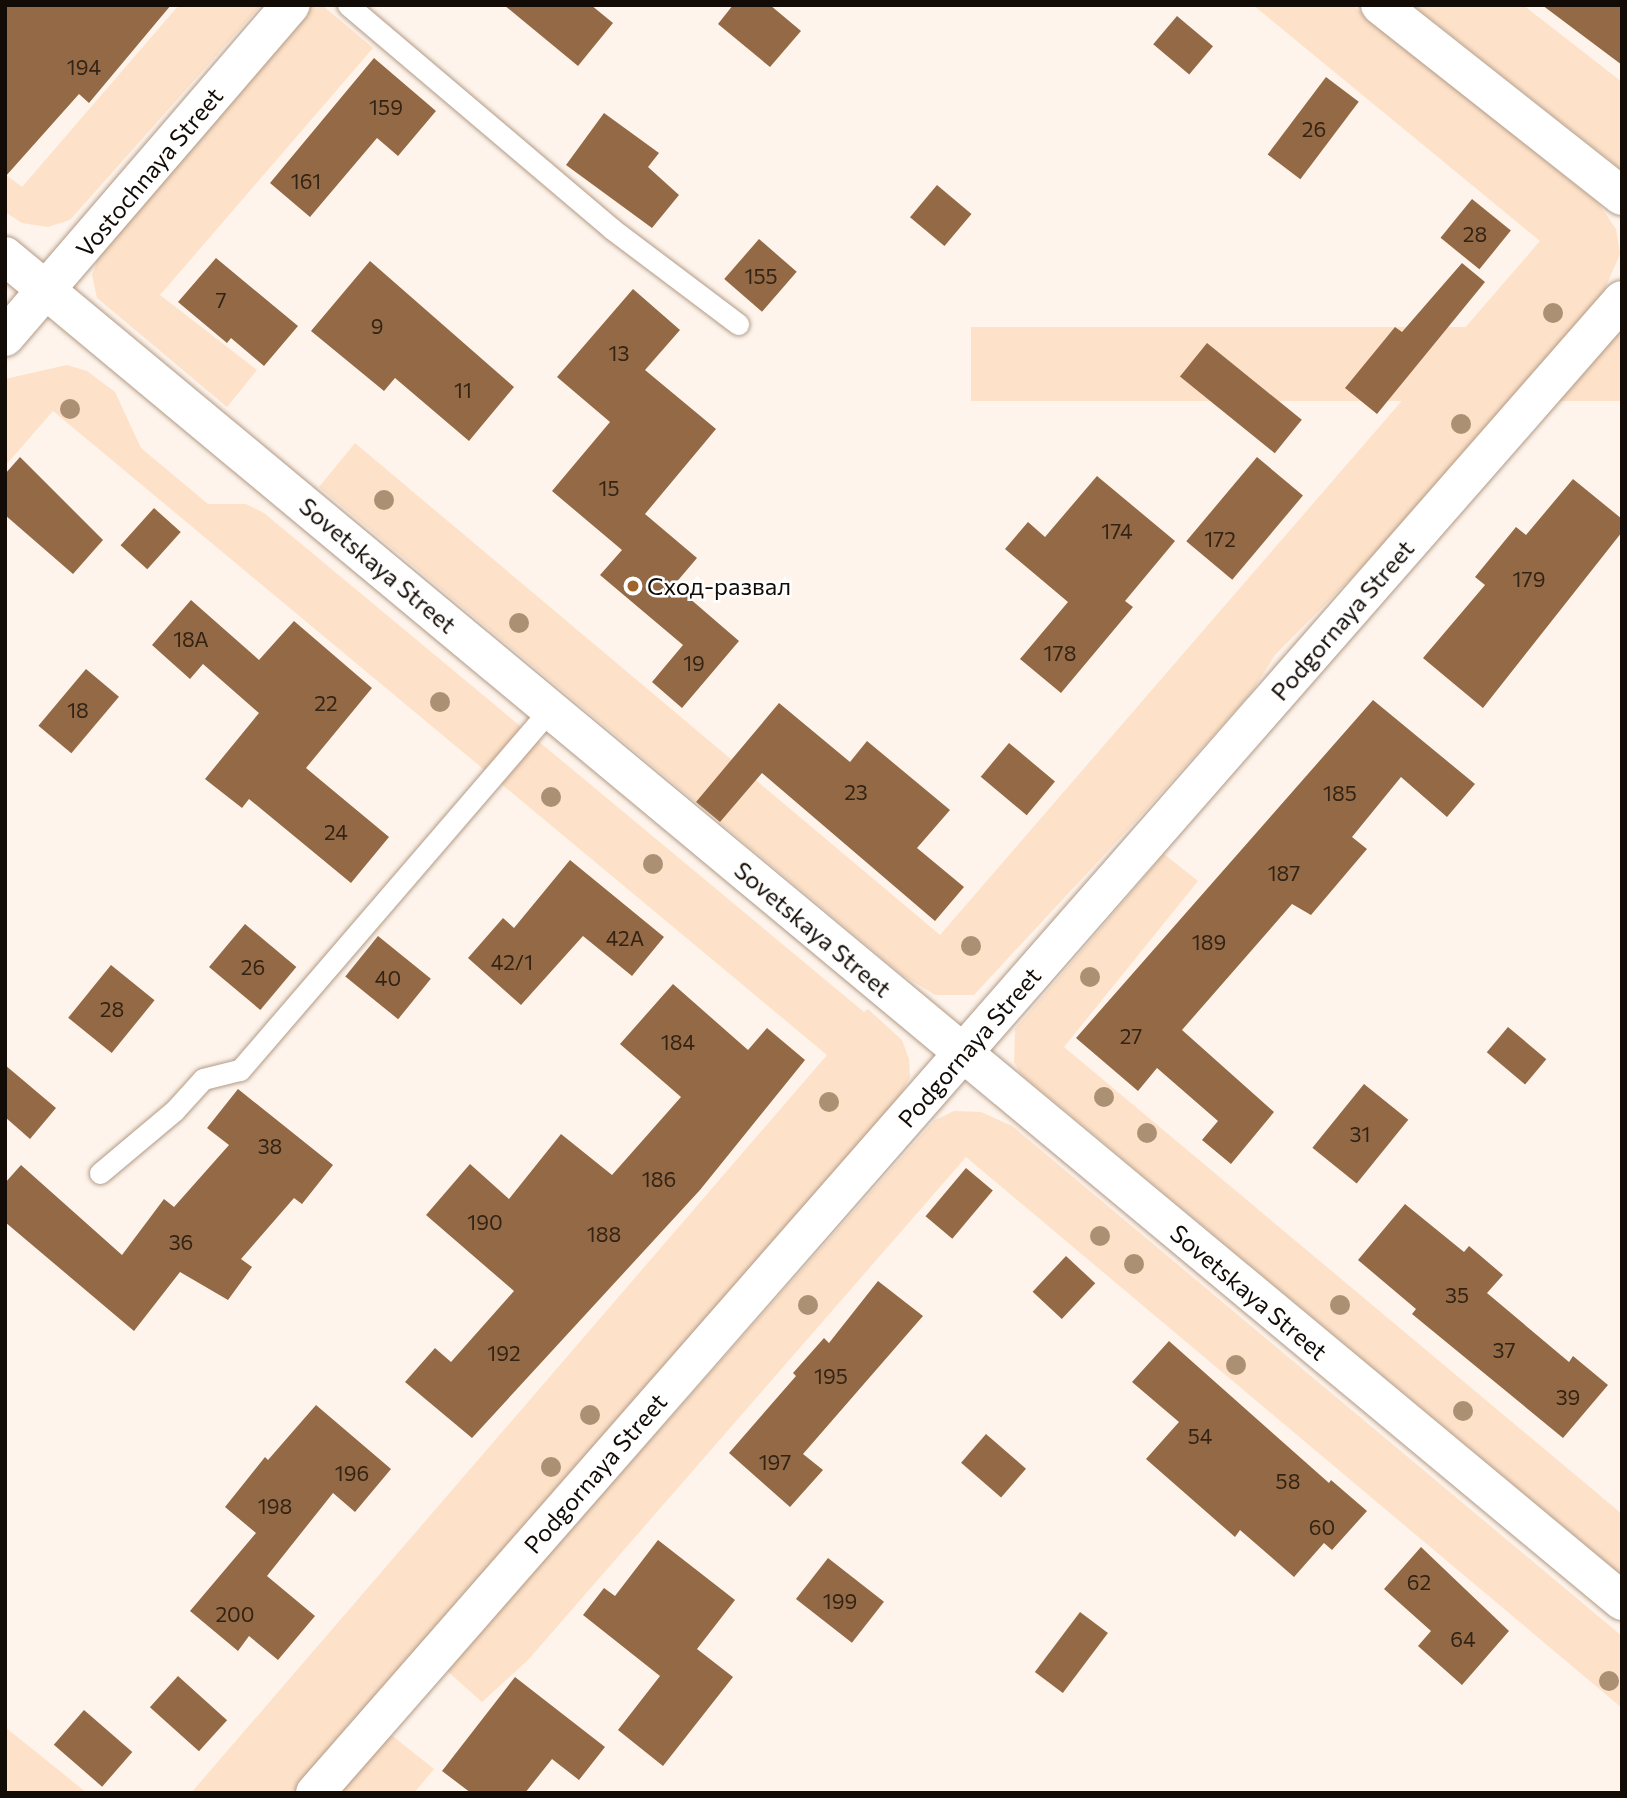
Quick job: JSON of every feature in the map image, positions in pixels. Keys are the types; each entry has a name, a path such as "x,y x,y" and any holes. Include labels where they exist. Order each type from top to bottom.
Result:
{"street":[{"name":"Vostochnaya Street","path":"5,337 291,5"},
{"path":"1380,5 1622,196"},
{"name":"Sovetskaya Street","path":"5,256 551,708 962,1055 1622,1601"},
{"name":"Podgornaya Street","path":"315,1793 1622,300"}],"lane":[{"path":"348,5 612,229 738,324"},
{"path":"100,1173 174,1111 203,1079 240,1070 551,708"}],"shaded area":[{"path":"179,5 261,5 70,220 48,227 22,223 5,212 5,174 22,187"},
{"path":"303,5 322,5 373,48 160,295 257,370 227,407 97,298 92,275 99,256"},
{"path":"1253,5 1352,5 1598,203 1616,229 1620,254 1601,298 1367,562 1275,655 1251,693 974,995 935,995 904,976 319,487 355,443 940,935 1540,241"},
{"path":"1413,5 1523,5 1622,82 1622,170"},
{"path":"971,327 1622,327 1622,401 971,401"},
{"path":"67,365 87,371 115,392 141,448 208,504 246,504 264,513 864,1012 868,1009 902,1040 909,1059 910,1077 898,1099 294,1793 191,1793 827,1055 53,411 5,466 5,379"},
{"path":"1164,854 1198,881 1064,1047 1622,1514 1622,1575 1020,1073 1014,1062 1015,1029"},
{"path":"954,1111 981,1112 1012,1126 1622,1636 1622,1708 966,1157 528,1660 482,1702 446,1670 935,1120"},
{"path":"5,1727 87,1793 5,1793"},
{"path":"390,1734 434,1769 414,1793 339,1793"}],"building":[{"path":"5,5 171,5 89,103 79,94 5,177"},
{"path":"504,5 591,5 613,23 578,66"},
{"path":"733,5 770,5 801,31 770,67 718,24"},
{"path":"1542,5 1622,5 1622,65"},
{"path":"1177,16 1213,46 1189,75 1153,44"},
{"path":"374,58 436,111 398,156 377,138 310,217 270,183"},
{"path":"1326,77 1359,102 1300,179 1268,154"},
{"path":"604,113 659,153 648,167 679,195 652,228 566,165"},
{"path":"937,185 971,214 944,246 910,217"},
{"path":"1472,199 1511,230 1479,269 1441,238"},
{"path":"759,239 797,272 762,312 724,279"},
{"path":"216,258 298,326 264,366 231,338 227,343 178,302"},
{"path":"370,261 514,387 469,441 395,378 384,391 311,331"},
{"path":"1462,263 1485,282 1377,414 1345,388 1395,327 1402,332"},
{"path":"633,289 680,330 645,370 716,429 645,514 697,558 674,585 739,641 682,708 652,682 683,645 600,575 622,550 552,491 610,422 557,377"},
{"path":"1207,343 1302,420 1275,453 1180,376"},
{"path":"20,457 103,540 73,574 5,515 5,474"},
{"path":"1257,457 1303,496 1232,580 1186,541"},
{"path":"1097,476 1175,541 1125,601 1133,607 1061,693 1020,659 1068,602 1005,549 1028,522 1045,537"},
{"path":"1573,479 1622,519 1622,532 1483,708 1423,658 1485,585 1475,577 1516,527 1526,535"},
{"path":"154,508 181,532 147,569 121,545"},
{"path":"191,600 259,660 294,621 372,688 306,768 389,837 351,883 249,799 242,808 205,779 259,713 203,664 190,679 152,645"},
{"path":"86,669 119,697 71,753 38,726"},
{"path":"1373,700 1475,784 1447,817 1401,777 1352,837 1367,849 1311,915 1292,904 1182,1030 1274,1112 1231,1164 1202,1140 1218,1121 1157,1068 1138,1091 1076,1038"},
{"path":"779,703 850,762 867,741 950,810 917,848 964,887 935,921 762,773 720,822 696,802"},
{"path":"1009,743 1055,782 1027,815 981,777"},
{"path":"570,860 664,937 632,976 583,936 521,1005 468,958 503,918 514,928"},
{"path":"245,924 296,967 260,1010 209,967"},
{"path":"378,936 431,979 398,1019 345,976"},
{"path":"111,965 155,1000 112,1053 68,1018"},
{"path":"673,984 748,1050 767,1028 805,1060 700,1190 472,1438 405,1382 435,1348 451,1362 514,1291 426,1215 470,1164 509,1199 561,1134 612,1175 681,1097 620,1044"},
{"path":"1508,1027 1546,1059 1525,1084 1487,1052"},
{"path":"5,1065 56,1108 30,1139 5,1117"},
{"path":"1364,1084 1408,1120 1357,1184 1312,1148"},
{"path":"238,1089 333,1165 302,1204 294,1198 241,1259 252,1267 228,1300 180,1272 134,1331 5,1222 5,1183 21,1165 122,1255 164,1199 174,1207 229,1145 207,1128"},
{"path":"966,1168 993,1190 952,1239 926,1216"},
{"path":"1405,1204 1464,1252 1469,1246 1503,1275 1487,1293 1569,1362 1573,1356 1608,1385 1563,1438 1412,1314 1416,1309 1358,1260"},
{"path":"1066,1256 1095,1283 1062,1319 1033,1292"},
{"path":"878,1281 923,1316 803,1454 823,1470 790,1507 729,1453 796,1376 793,1373 824,1338 829,1343"},
{"path":"1169,1341 1329,1483 1331,1480 1367,1511 1332,1550 1324,1543 1294,1577 1240,1530 1235,1537 1146,1459 1179,1422 1132,1382"},
{"path":"316,1405 391,1469 355,1512 333,1493 267,1576 315,1616 278,1660 249,1636 238,1651 190,1611 256,1533 225,1507 265,1457 268,1460"},
{"path":"986,1434 1026,1469 1001,1497 961,1463"},
{"path":"658,1540 735,1600 697,1649 733,1677 663,1766 618,1730 660,1676 583,1615 604,1588 615,1596"},
{"path":"1421,1547 1509,1631 1462,1685 1418,1646 1431,1631 1384,1589"},
{"path":"828,1558 884,1602 852,1643 796,1599"},
{"path":"1080,1612 1108,1633 1063,1693 1035,1672"},
{"path":"178,1676 227,1720 199,1751 150,1707"},
{"path":"515,1677 605,1747 579,1780 552,1759 525,1793 471,1793 442,1771"},
{"path":"84,1710 132,1752 102,1787 54,1745"}],"place":[{"name":"Сход-развал","path":"633,586"}]}
